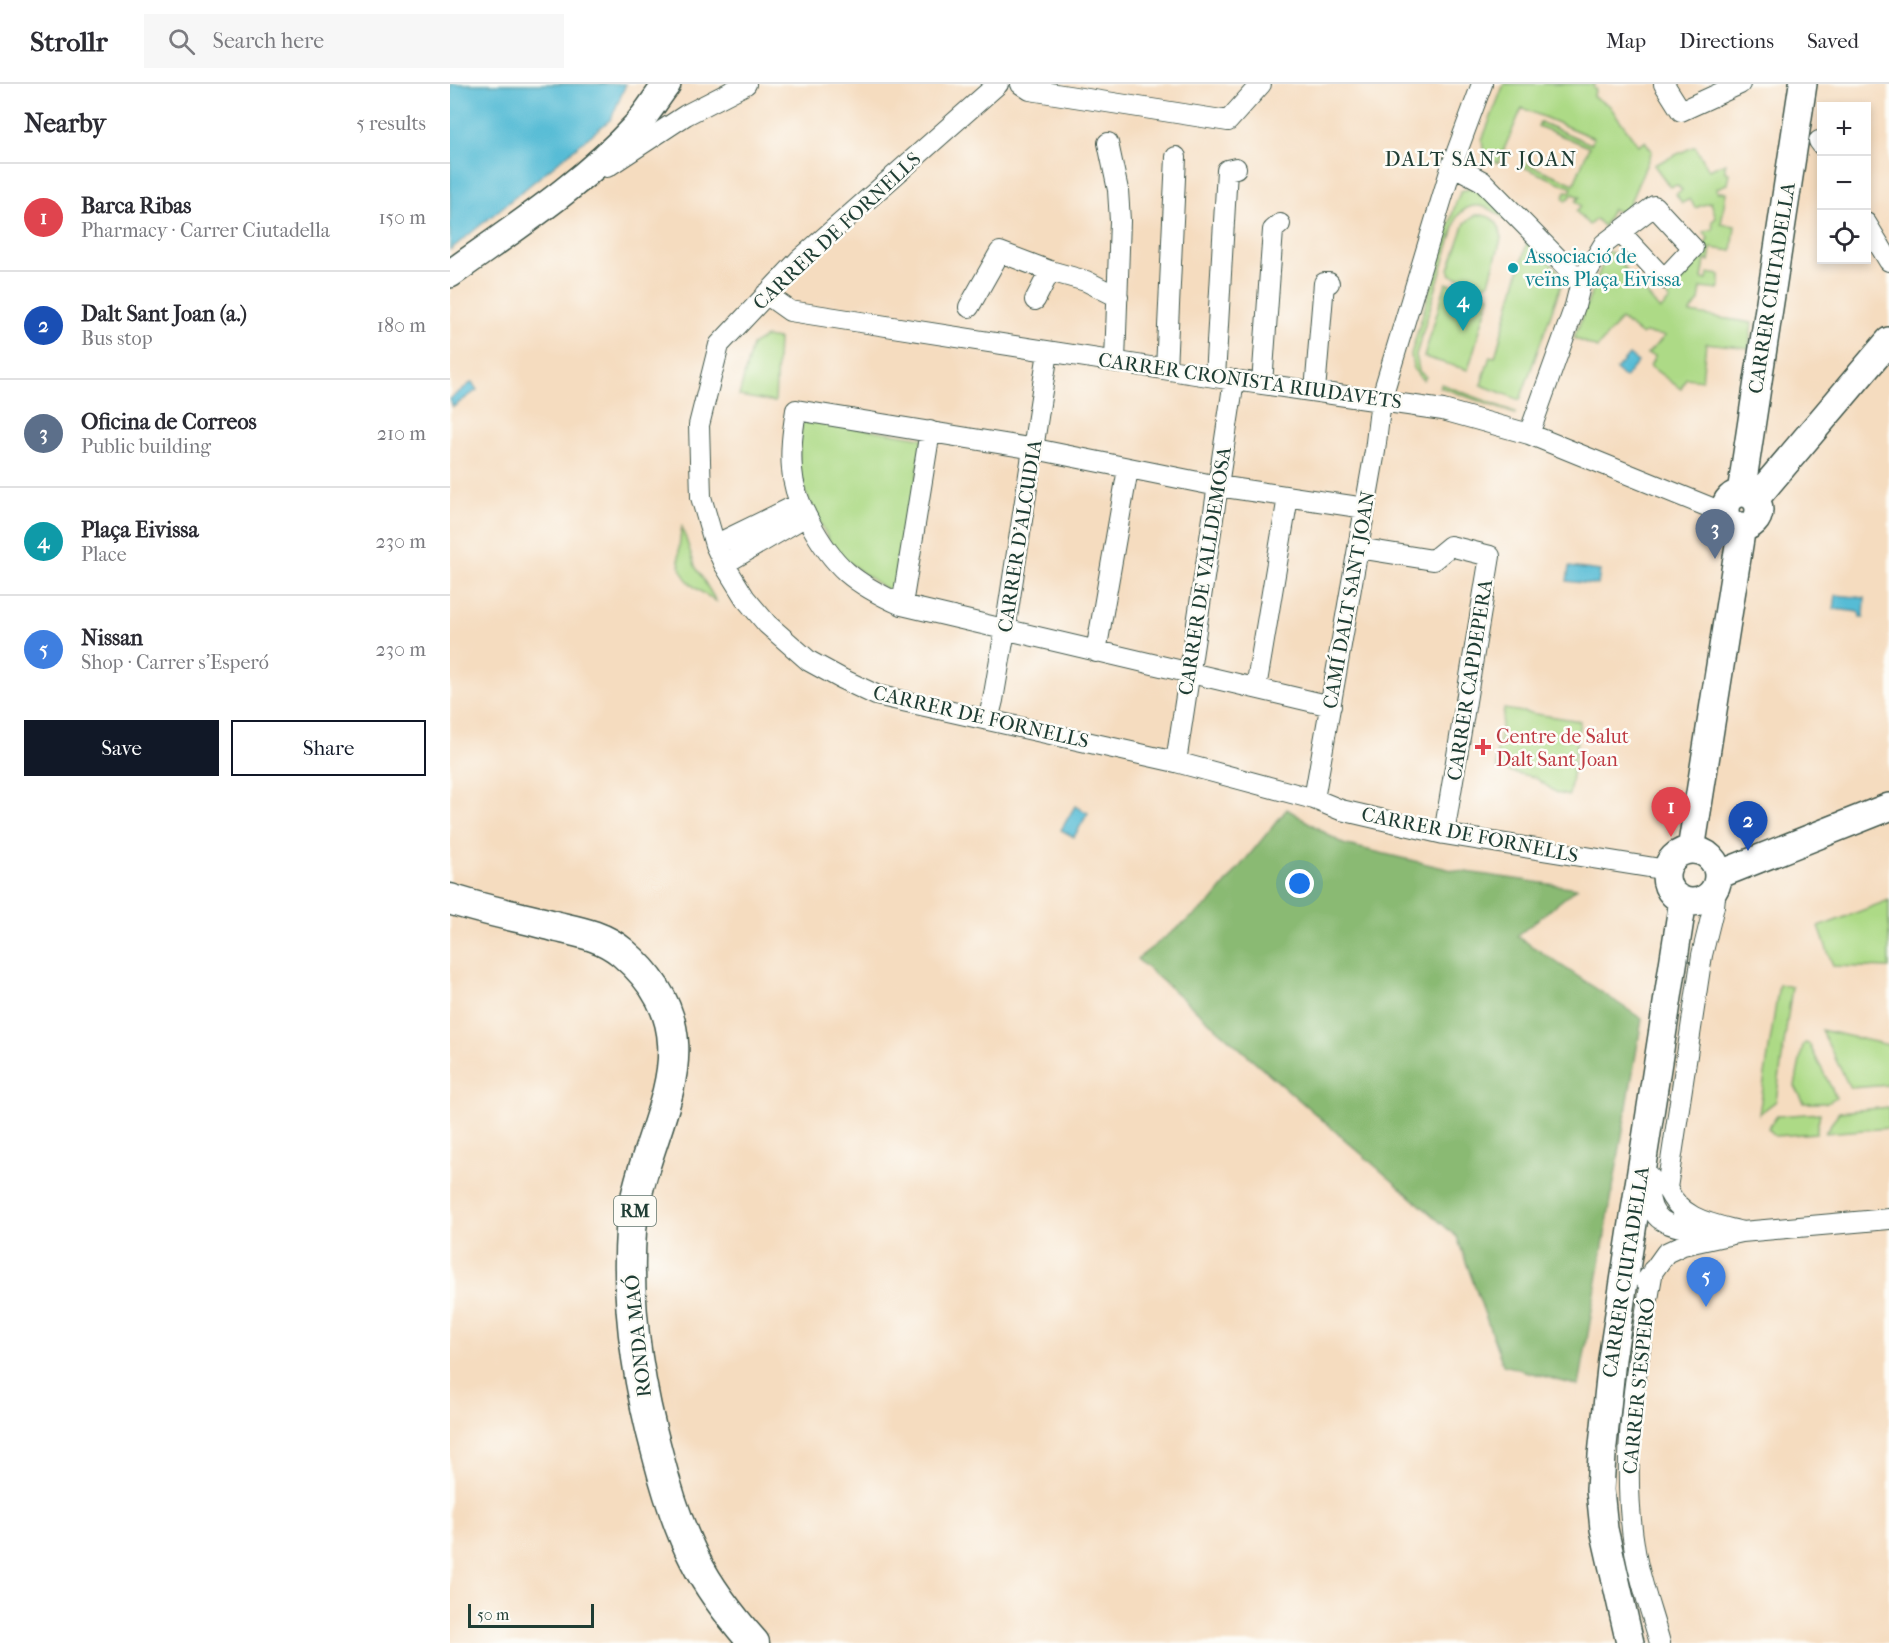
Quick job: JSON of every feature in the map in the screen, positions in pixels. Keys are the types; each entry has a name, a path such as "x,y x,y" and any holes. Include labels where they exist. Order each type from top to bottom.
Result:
{"main road":[{"name":"RONDA MAÓ","path":"450,899 586,934 612,944 642,971 666,1014 673,1050 669,1094 638,1195 631,1229 631,1308 634,1339 649,1421 664,1481 685,1538 704,1578 754,1643"}],"street":[{"path":"549,203 625,137 668,84"},
{"path":"450,274 549,203 686,115 746,84"},
{"name":"CARRER DE FORNELLS","path":"998,84 799,260 719,345 699,425 701,497 715,545 724,564 745,598 767,624 809,661 842,680 876,695 1176,762 1314,799 1341,810 1444,834 1667,870"},
{"path":"1021,84 1030,90 1228,121 1261,84"},
{"name":"CAMÍ DALT SANT JOAN","path":"1314,799 1365,508 1381,400 1452,165 1482,84"},
{"path":"1664,84 1681,111 1740,84"},
{"name":"CARRER CIUTADELLA","path":"1691,850 1803,84"},
{"path":"1108,144 1118,190 1120,221 1115,361"},
{"path":"1166,369 1176,158"},
{"path":"1452,165 1482,180 1581,282"},
{"name":"CARRER DE VALLDEMOSA","path":"1176,762 1218,486 1225,378 1227,170 1236,168"},
{"path":"1262,384 1273,230 1280,224"},
{"path":"1871,231 1889,261"},
{"path":"1528,434 1575,306 1581,282 1604,244 1620,232"},
{"path":"969,307 1000,252 1050,271 1086,281 1118,297"},
{"path":"1035,300 1050,271"},
{"path":"1315,391 1324,283 1329,283"},
{"name":"CARRER CRONISTA RIUDAVETS","path":"766,294 790,310 1048,352 1443,410 1528,434 1714,509 1741,507"},
{"path":"1741,507 1889,341"},
{"name":"CARRER D'ALCUDIA","path":"988,720 1035,449 1048,352"},
{"path":"1331,706 902,605 855,579 838,565 823,547 802,510 792,472 791,441 796,410 1035,449 1218,486 1365,508"},
{"path":"902,605 930,431"},
{"path":"1096,652 1128,469"},
{"path":"1256,688 1288,496"},
{"path":"715,545 802,510"},
{"path":"724,564 802,510"},
{"name":"CARRER CAPDEPERA","path":"1358,548 1433,560 1450,546 1490,556 1444,834"},
{"path":"1717,881 1714,862 1710,857 1698,851 1691,850 1675,857 1667,870 1667,881 1671,891 1683,900 1695,902 1704,900 1717,881 1752,861 1889,807"},
{"name":"CARRER CIUTADELLA","path":"1717,881 1714,906 1702,955 1667,1188 1677,1206 1695,1219 1742,1232"},
{"name":"CARRER CIUTADELLA","path":"1630,1643 1604,1529 1600,1490 1604,1417 1683,900"},
{"path":"1651,1110 1656,1129 1649,1185 1650,1205 1655,1214 1666,1224 1680,1227 1742,1232"},
{"path":"1616,1331 1666,1253 1683,1245 1742,1232 1889,1219"},
{"name":"CARRER S'ESPERÓ","path":"1653,1270 1630,1432 1628,1489 1635,1552 1660,1643"}],"green space":[{"path":"1504,84 1595,84 1593,97 1609,105 1638,145 1645,141 1652,151 1625,214 1612,209 1604,227 1596,219 1589,225 1576,211 1581,206 1576,201 1580,197 1573,194 1566,201 1563,198 1566,191 1570,192 1572,188 1521,166 1523,162 1574,184 1589,147 1538,126 1540,122 1591,144 1594,138 1522,108 1498,163 1484,157 1482,140"},
{"path":"1695,146 1709,170 1725,163 1725,172 1729,173 1727,184 1717,188 1717,192 1726,192 1721,224 1735,226 1732,251 1711,248 1709,261 1705,260 1702,279 1707,280 1708,273 1720,275 1720,287 1718,290 1701,288 1699,301 1690,313 1752,323 1749,348 1706,343 1702,380 1686,378 1681,389 1650,366 1655,356 1647,354 1665,336 1644,333 1642,335 1621,319 1597,348 1574,338 1607,252 1611,252 1660,310 1670,300 1663,292 1704,248 1708,238 1704,232 1713,229 1712,221 1716,218 1711,202 1695,208 1690,199 1682,203 1676,194 1682,190 1677,185 1670,187 1654,165"},
{"path":"1468,189 1485,195 1508,218 1505,219 1480,206 1468,207 1457,217 1416,355 1419,371 1426,377 1423,380 1414,368 1411,354 1456,202 1461,191"},
{"path":"1476,215 1491,218 1501,233 1489,283 1484,285 1451,275 1449,269 1465,223"},
{"path":"1528,239 1564,277 1520,400 1481,385 1490,356 1495,357"},
{"path":"1446,283 1490,296 1468,370 1424,357"},
{"path":"765,337 778,339 775,402 739,396 752,345"},
{"path":"1441,384 1515,412 1515,414 1440,387"},
{"path":"802,419 923,438 898,598 835,553 797,476"},
{"path":"682,527 695,566 716,601 694,587 682,572 679,554"},
{"path":"1504,709 1580,721 1569,796 1557,793 1534,777 1497,769 1496,758"},
{"path":"1287,809 1343,844 1452,870 1577,888 1517,936 1642,1019 1579,1386 1503,1365 1457,1237 1137,959 1210,903"},
{"path":"1889,900 1889,968 1833,966 1819,927"},
{"path":"1779,984 1792,987 1776,1101 1759,1114"},
{"path":"1821,1030 1889,1045 1889,1085 1850,1088"},
{"path":"1805,1043 1809,1044 1836,1097 1827,1103 1804,1103 1795,1086"},
{"path":"1889,1107 1889,1128 1825,1133 1839,1112"},
{"path":"1820,1113 1816,1133 1775,1136 1768,1128 1777,1116"}],"water":[{"path":"450,84 626,84 611,119 450,250"},
{"path":"1629,355 1638,362 1625,378 1616,370"},
{"path":"472,382 477,390 453,407 450,399"},
{"path":"1569,567 1600,571 1598,585 1567,581"},
{"path":"1836,595 1865,598 1864,617 1860,617 1859,612 1834,609"},
{"path":"1075,806 1088,813 1074,837 1061,830"}],"place":[{"name":"Associació de veïns Plaça Eivissa","path":"1513,268"},
{"name":"Plaça Eivissa","path":"1463,331"},
{"name":"Oficina de Correos","path":"1715,559"},
{"name":"Centre de Salut Dalt Sant Joan","path":"1483,747"},
{"name":"Barca Ribas","path":"1671,837"},
{"name":"Dalt Sant Joan (a.)","path":"1748,851"},
{"name":"Nissan","path":"1706,1307"}],"district":[{"name":"DALT SANT JOAN","path":"1481,159"}]}
